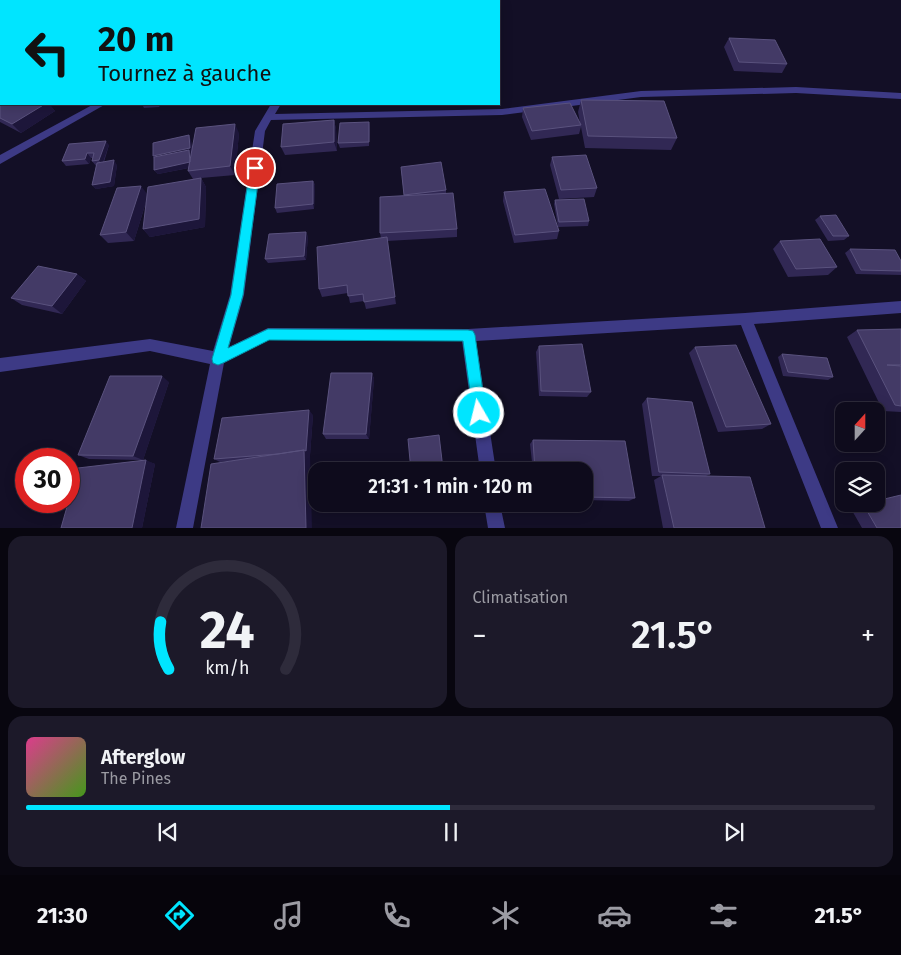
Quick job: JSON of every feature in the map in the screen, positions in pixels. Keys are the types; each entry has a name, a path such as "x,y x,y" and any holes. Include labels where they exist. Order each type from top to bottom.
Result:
{"street":[{"path":"268,117 502,112 641,94 796,90 901,96"},
{"path":"0,160 99,105"},
{"path":"184,528 218,359 237,295 260,131 275,105"},
{"path":"0,365 150,345 218,359 268,334 468,335 745,320 901,307"},
{"path":"745,320 830,528"},
{"path":"468,335 487,462"},
{"path":"494,512 497,528"}],"building":[{"path":"729,38 775,40 787,64 739,62"},
{"path":"581,100 664,101 677,138 588,136"},
{"path":"570,103 581,125 532,131 523,108"},
{"path":"0,105 43,105 12,124 0,118"},
{"path":"334,120 334,142 281,147 283,124"},
{"path":"369,122 369,142 338,143 340,123"},
{"path":"235,124 230,166 188,171 196,128"},
{"path":"189,135 190,148 153,156 153,143"},
{"path":"106,141 99,160 92,161 94,153 87,153 85,159 62,161 69,144"},
{"path":"189,150 190,162 154,170 154,157"},
{"path":"586,155 597,188 561,190 552,157"},
{"path":"114,160 110,182 92,185 97,163"},
{"path":"441,162 446,190 404,195 401,167"},
{"path":"201,178 199,219 143,229 148,187"},
{"path":"313,181 313,204 275,208 277,184"},
{"path":"141,186 126,232 100,235 117,188"},
{"path":"545,189 559,231 515,235 504,192"},
{"path":"453,193 457,229 380,233 380,197"},
{"path":"584,199 589,221 559,222 555,200"},
{"path":"836,215 849,236 833,236 820,216"},
{"path":"306,232 304,256 265,259 269,234"},
{"path":"387,237 395,297 364,302 363,294 348,296 347,285 319,289 317,247"},
{"path":"820,239 837,267 796,269 780,241"},
{"path":"850,249 895,250 901,261 901,271 861,270"},
{"path":"38,266 77,274 52,306 11,298"},
{"path":"901,329 901,365 887,365 901,366 901,406 895,405 857,330"},
{"path":"582,344 591,392 541,391 539,346"},
{"path":"736,345 771,424 726,427 695,347"},
{"path":"782,354 827,358 833,377 788,372"},
{"path":"331,373 372,373 366,434 323,434"},
{"path":"110,376 162,376 133,456 80,455 80,450"},
{"path":"647,398 692,402 710,474 659,472"},
{"path":"309,410 306,451 214,459 222,418"},
{"path":"439,435 442,462 410,462 408,439"},
{"path":"533,440 625,441 635,498 593,497 593,462 534,462"},
{"path":"304,450 306,528 201,528 211,464"},
{"path":"146,460 132,528 61,528 65,513 80,513 80,468"},
{"path":"662,475 750,477 765,528 674,528"},
{"path":"901,495 901,528 877,528 868,512 885,512 885,499"}],"route":[{"path":"255,168 237,295 218,359 268,334 468,335 479,413"}]}
